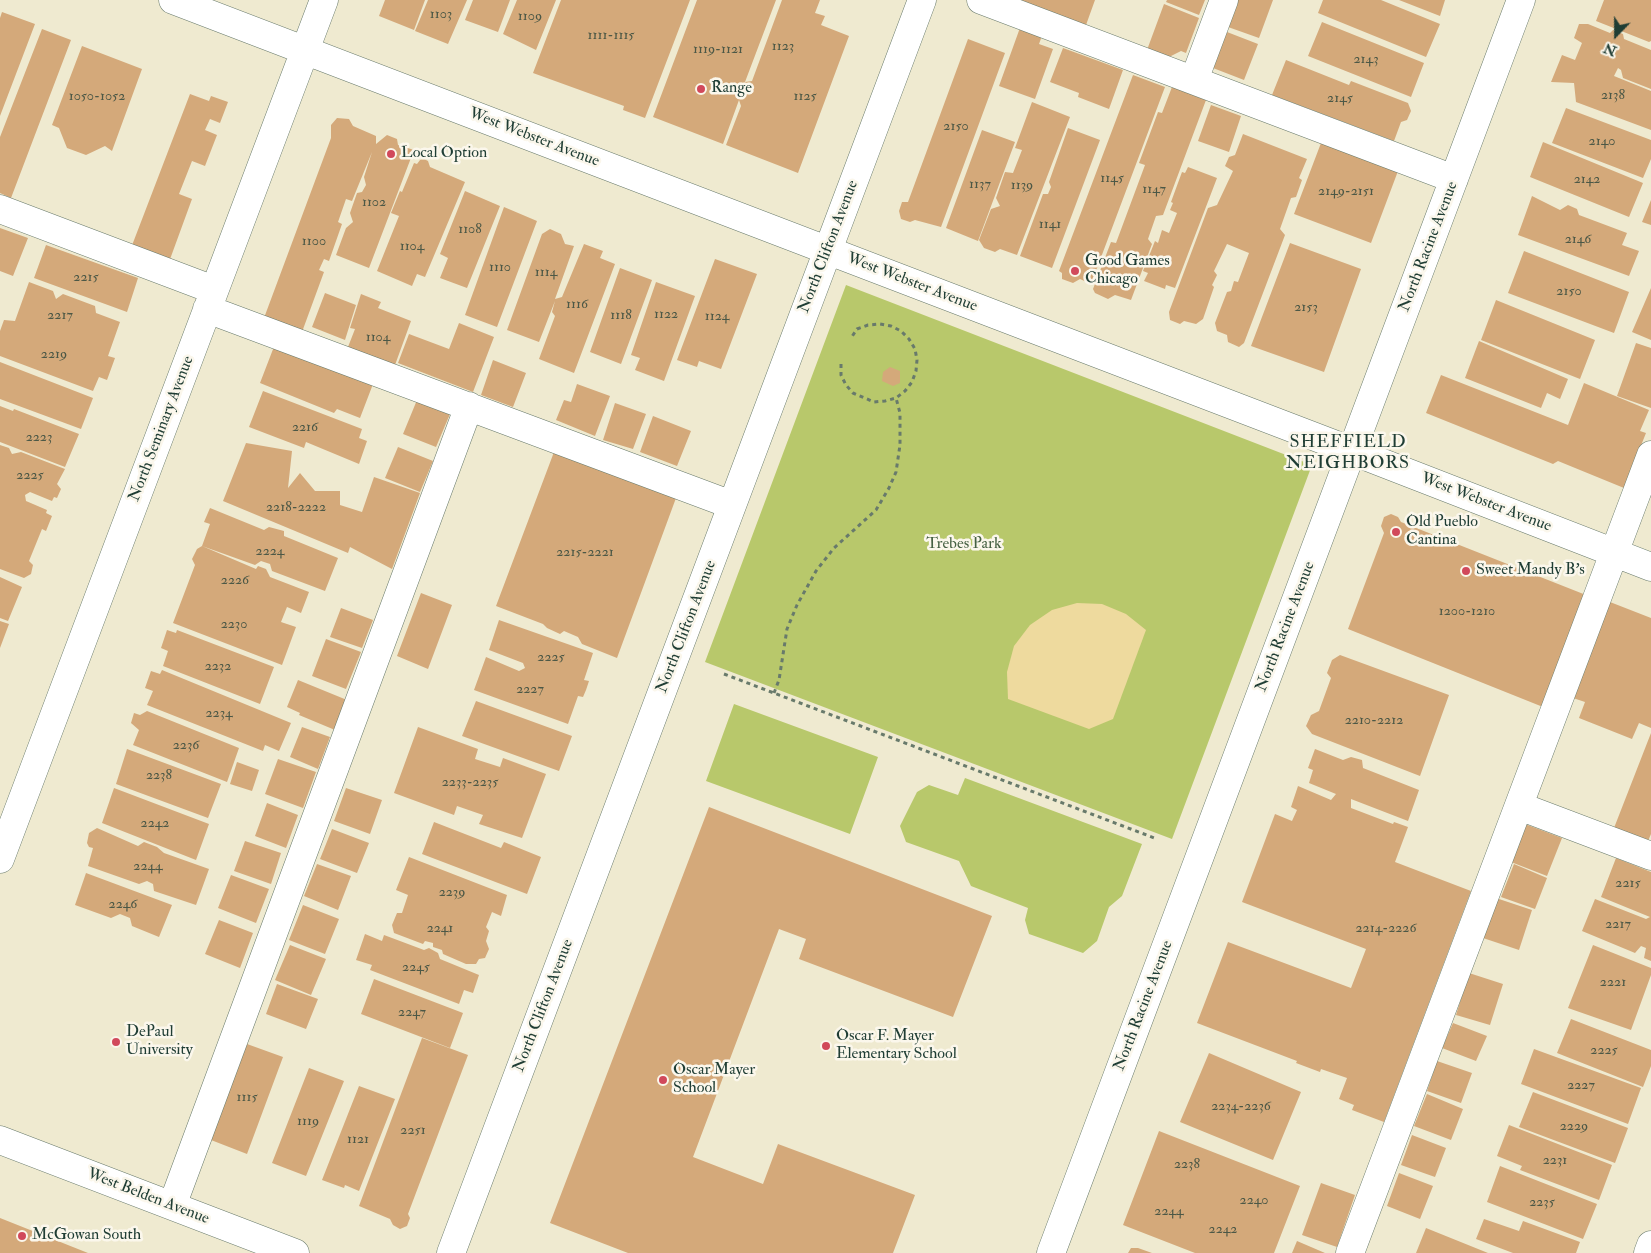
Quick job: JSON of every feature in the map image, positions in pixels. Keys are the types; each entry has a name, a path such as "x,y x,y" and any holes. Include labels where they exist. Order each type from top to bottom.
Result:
{"street":[{"name":"West Webster Avenue","path":"173,0 1651,567"},
{"name":"North Seminary Avenue","path":"1,852 324,0"},
{"name":"North Clifton Avenue","path":"451,1253 922,0"},
{"path":"981,0 1454,179"},
{"path":"1194,80 1224,0"},
{"name":"North Racine Avenue","path":"1051,1253 1521,0"},
{"path":"0,209 211,300 469,406 732,505"},
{"path":"172,1206 469,406"},
{"path":"1350,1253 1651,455"},
{"path":"1519,806 1651,856"},
{"name":"West Belden Avenue","path":"0,1140 295,1253"},
{"path":"1648,1253 1651,1245"}],"path":[{"path":"841,364 841,375 846,385 854,393 874,402 896,398 912,382 917,360 915,349 901,331 891,326 880,324 868,325 857,329 851,338"},
{"path":"774,693 779,680 787,630 797,605 816,571 834,548 876,510 890,488 896,472 900,445 900,413 896,398"},
{"path":"724,674 1157,839"}],"green space":[{"name":"Trebes Park","path":"846,285 1312,465 1172,839 705,662"},
{"path":"734,704 878,757 850,834 706,781"},
{"path":"965,778 1142,844 1122,896 1109,907 1097,941 1083,953 1029,934 1025,920 1028,908 971,886 959,861 906,842 900,826 917,792 929,785 958,795"}],"sand":[{"path":"1077,603 1102,604 1126,614 1146,630 1113,719 1089,729 1008,699 1007,672 1014,646 1030,625 1052,610"}],"building":[{"path":"385,0 425,0 414,30 379,16"},
{"path":"428,0 467,0 448,44 415,31"},
{"path":"473,0 510,0 498,32 465,20"},
{"path":"517,0 556,0 536,50 503,34"},
{"path":"561,0 690,0 645,118 623,110 624,106 533,73"},
{"path":"697,0 776,0 745,82 752,81 782,0 820,0 815,13 825,16 821,25 849,36 798,173 726,145 741,106 739,100 723,144 653,117"},
{"path":"1020,0 1095,0 1086,25"},
{"path":"1167,0 1205,0 1199,15 1166,2"},
{"path":"1238,0 1273,0 1259,38 1228,27"},
{"path":"1323,0 1381,0 1440,24 1426,57 1318,13"},
{"path":"1399,0 1445,0 1440,16"},
{"path":"1604,0 1651,0 1651,41 1649,42 1596,21"},
{"path":"1164,4 1199,18 1186,53 1181,51 1167,58 1147,50"},
{"path":"2,12 35,24 0,116 0,18"},
{"path":"1322,22 1424,63 1411,97 1308,56"},
{"path":"1579,24 1588,24 1610,33 1613,30 1623,34 1624,39 1651,50 1651,89 1623,78 1621,70 1618,68 1614,76 1651,91 1651,130 1576,102 1574,83 1551,82 1562,55 1575,60 1582,43 1574,38"},
{"path":"1021,25 1043,33 1039,44 1053,49 1035,99 999,86"},
{"path":"42,29 71,40 11,198 0,193 0,137"},
{"path":"1227,32 1258,44 1244,80 1213,68"},
{"path":"968,39 1005,53 941,227 915,220 910,222 901,219 899,211 902,202 908,202"},
{"path":"82,46 142,69 112,151 105,146 86,155 67,148 59,128 52,125"},
{"path":"1063,48 1123,70 1109,109 1078,97 1079,93 1050,82"},
{"path":"1286,60 1349,85 1351,81 1408,103 1411,111 1407,120 1401,122 1394,141 1272,95"},
{"path":"1133,75 1165,87 1091,284 1080,279 1073,283 1062,279 1062,273 1059,271"},
{"path":"1172,87 1206,100 1163,215 1156,216 1148,239 1152,244 1131,300 1115,295 1108,299 1095,293 1093,289 1111,242 1116,243 1145,165 1139,163 1158,112 1162,113"},
{"path":"190,94 209,101 211,96 228,102 220,123 210,119 205,130 217,135 205,166 192,161 179,194 192,199 169,262 131,248"},
{"path":"1032,102 1070,117 1017,255 1000,249 995,252 984,248 979,240 991,209 1000,206 996,198 1005,172 1013,173 1022,150 1015,148"},
{"path":"1211,105 1241,116 1229,152 1198,141"},
{"path":"1566,108 1651,140 1651,159 1643,178 1552,143"},
{"path":"337,118 349,119 353,126 376,136 376,144 387,135 397,139 398,145 414,150 369,268 336,255 346,228 353,222 350,213 357,193 362,192 366,185 364,177 372,152 352,201 346,199 338,222 342,224 329,261 324,259 319,270 324,272 302,332 264,318 331,138 331,125"},
{"path":"1068,128 1100,140 1052,268 1020,256 1043,194 1048,194 1051,187 1049,182"},
{"path":"982,130 1015,142 978,241 946,228"},
{"path":"1243,134 1307,159 1299,178 1302,180 1296,197 1291,198 1280,229 1285,235 1244,343 1239,347 1228,342 1227,335 1217,331 1215,323 1227,292 1231,291 1234,281 1238,282 1249,253 1227,244 1214,271 1217,275 1212,285 1214,287 1203,319 1196,324 1184,321 1180,324 1170,320 1169,312 1208,208 1217,205 1233,171 1225,166 1229,157 1235,155"},
{"path":"1543,142 1643,183 1629,217 1530,177"},
{"path":"1321,143 1398,171 1371,243 1294,214"},
{"path":"420,160 428,161 430,167 465,182 425,277 417,274 412,286 377,271 399,216 391,213 400,191 402,192 414,163 417,164"},
{"path":"1188,167 1217,178 1175,288 1166,285 1165,289 1144,281 1148,273 1143,271 1155,241 1158,243 1162,230 1169,233 1177,213 1170,210 1173,203 1171,202 1182,172 1185,173"},
{"path":"465,191 500,206 467,288 440,278 448,258 440,254"},
{"path":"1532,196 1560,210 1568,205 1577,209 1579,215 1627,233 1622,245 1639,251 1629,276 1518,235"},
{"path":"1651,200 1651,225 1642,222"},
{"path":"504,207 537,221 497,327 465,315"},
{"path":"0,228 28,238 13,276 0,271"},
{"path":"550,229 561,234 565,244 574,246 555,299 562,297 584,244 603,251 600,258 615,264 574,373 539,359 555,316 552,312 555,301 539,342 507,330 542,234"},
{"path":"1290,243 1361,269 1324,372 1251,346"},
{"path":"46,245 138,278 127,312 34,278"},
{"path":"1524,251 1629,292 1614,333 1508,293"},
{"path":"715,259 757,274 721,369 699,361 697,367 677,360"},
{"path":"620,268 652,280 621,364 590,352"},
{"path":"29,282 53,291 56,299 63,294 95,306 96,313 120,322 108,356 115,358 107,380 99,377 93,391 0,356 0,331 4,320 15,321"},
{"path":"656,282 695,296 664,381 635,370 640,358 631,355"},
{"path":"1651,288 1651,340 1632,332"},
{"path":"325,293 356,305 345,340 312,327"},
{"path":"361,294 381,302 378,308 411,321 395,365 348,347 355,329 350,328"},
{"path":"1496,300 1595,340 1580,379 1481,340"},
{"path":"459,323 494,337 473,392 398,363 409,334 449,349"},
{"path":"1479,341 1568,379 1560,399 1547,393 1541,408 1465,378"},
{"path":"1636,343 1651,348 1651,408 1617,396"},
{"path":"275,344 373,384 360,418 337,409 334,413 260,383"},
{"path":"493,360 526,373 513,407 481,395"},
{"path":"0,362 93,398 81,429 0,399"},
{"path":"890,367 900,371 900,383 893,386 882,381 883,372"},
{"path":"1441,375 1568,425 1584,383 1649,410 1640,431 1646,433 1624,488 1558,461 1553,464 1426,413"},
{"path":"577,384 610,396 595,436 556,420 564,400 571,402"},
{"path":"263,391 362,429 359,438 367,441 359,464 306,442 304,448 249,427"},
{"path":"417,400 450,414 436,447 403,434"},
{"path":"615,403 646,414 633,449 603,440"},
{"path":"0,406 13,411 14,409 79,434 65,467 0,442"},
{"path":"653,416 691,431 677,466 640,452"},
{"path":"246,443 292,451 288,488 300,473 315,491 340,491 340,505 362,512 374,477 420,493 392,569 350,547 348,553 223,501"},
{"path":"0,445 9,448 12,454 21,452 65,469 57,484 61,489 57,498 54,497 52,501 30,492 25,495 26,501 47,510 46,513 52,516 46,531 42,529 29,561 33,565 31,574 24,578 0,569"},
{"path":"398,447 433,461 420,492 385,478"},
{"path":"554,452 676,498 617,658 582,644 578,637 564,631 560,634 543,624 496,606"},
{"path":"210,508 264,530 269,527 284,531 284,536 338,558 325,591 272,571 270,564 261,561 255,565 202,546 210,524 204,522"},
{"path":"1391,514 1398,517 1401,522 1586,595 1543,707 1348,629 1384,533 1381,526 1384,517"},
{"path":"202,546 256,569 258,566 266,569 270,577 309,592 301,613 287,607 281,622 296,627 282,665 173,623 195,565 192,559 197,549"},
{"path":"0,577 22,587 8,621 0,618"},
{"path":"421,593 452,605 428,669 397,656"},
{"path":"1610,602 1651,618 1651,728 1639,723 1632,739 1579,718 1585,702 1573,698"},
{"path":"341,608 373,620 362,648 330,637"},
{"path":"499,620 593,653 584,680 589,681 586,690 583,697 578,696 568,724 474,690 486,657 519,671 525,668 523,663 489,650"},
{"path":"0,621 9,624 0,648"},
{"path":"167,630 176,633 177,630 274,667 260,704 163,666 168,651 161,648"},
{"path":"326,639 361,652 346,689 312,676"},
{"path":"1340,655 1449,695 1420,776 1312,734 1306,726 1311,715 1319,711 1331,678 1327,673 1332,660"},
{"path":"162,670 291,723 279,751 265,745 263,751 147,705 153,691 145,688 151,671 160,674"},
{"path":"298,680 347,700 335,730 299,715 300,713 287,707"},
{"path":"476,701 572,736 559,771 462,736"},
{"path":"147,711 239,748 227,782 133,745 139,730 131,723 134,713 140,715"},
{"path":"302,727 330,737 318,769 290,757"},
{"path":"418,727 478,749 475,759 500,767 503,758 546,774 522,838 479,824 483,815 457,806 454,815 394,793"},
{"path":"1651,733 1651,834 1648,841 1614,828"},
{"path":"127,749 221,784 208,818 116,784"},
{"path":"1315,749 1343,760 1351,757 1362,760 1363,768 1419,790 1408,821 1351,799 1351,808 1393,824 1394,822 1408,827 1395,862 1471,891 1384,1122 1352,1110 1354,1105 1339,1099 1347,1078 1321,1069 1320,1072 1296,1063 1297,1061 1197,1023 1228,942 1351,988 1366,949 1242,902 1275,814 1292,821 1297,810 1291,807 1298,786 1331,800 1336,794 1309,783 1313,770 1308,768"},
{"path":"278,759 316,772 303,808 265,794"},
{"path":"237,762 259,770 252,791 230,784"},
{"path":"114,788 209,824 196,860 102,823"},
{"path":"346,788 382,800 370,834 334,821"},
{"path":"267,803 298,815 286,848 255,836"},
{"name":"Oscar Mayer School","path":"709,807 992,916 953,1017 799,959 806,939 779,929 693,1157 763,1184 778,1144 915,1195 893,1253 628,1253 550,1223"},
{"path":"434,822 501,848 504,842 541,857 527,894 422,854"},
{"path":"1525,824 1562,838 1547,876 1511,862"},
{"path":"97,828 138,846 144,842 157,847 164,853 209,869 196,905 154,891 153,884 147,881 139,884 88,866 93,848 89,847 87,843 89,833"},
{"path":"332,829 369,843 357,873 320,859"},
{"path":"245,841 281,853 271,884 234,871"},
{"path":"409,857 507,895 501,916 492,912 486,927 489,931 486,941 489,949 485,958 479,959 476,964 466,964 443,954 442,950 433,947 433,943 425,941 423,944 394,933 392,925 397,913 402,913 408,895 396,890"},
{"path":"1616,858 1651,872 1651,961 1644,958 1646,948 1641,946 1635,953 1582,931 1595,899 1646,919 1650,917 1601,897"},
{"path":"317,864 351,876 338,910 304,896"},
{"path":"1514,864 1547,878 1535,909 1501,897"},
{"path":"86,873 172,905 159,937 132,926 130,918 120,914 111,918 75,905"},
{"path":"231,875 269,889 256,923 218,908"},
{"path":"1496,898 1532,910 1519,950 1483,938"},
{"path":"303,905 339,919 325,954 289,940"},
{"path":"219,920 253,933 240,968 205,954"},
{"path":"365,934 382,941 384,935 424,950 429,948 438,953 440,959 479,975 473,993 464,990 459,1004 370,970 372,965 356,960"},
{"path":"290,945 326,959 311,995 275,980"},
{"path":"1593,945 1651,968 1651,975 1631,1030 1568,1008"},
{"path":"1469,973 1503,984 1490,1025 1456,1015"},
{"path":"374,979 463,1013 450,1048 361,1014"},
{"path":"277,984 318,999 306,1029 266,1014"},
{"path":"1571,1019 1651,1050 1651,1066 1643,1087 1557,1053"},
{"path":"1453,1023 1487,1036 1476,1061 1442,1048"},
{"path":"422,1038 468,1055 408,1214 410,1218 407,1226 400,1229 393,1225 390,1219 359,1206"},
{"path":"247,1044 283,1057 247,1154 211,1140"},
{"path":"1534,1049 1641,1088 1628,1124 1521,1084"},
{"path":"1209,1053 1301,1092 1273,1160 1180,1122"},
{"path":"1437,1061 1472,1073 1461,1103 1427,1091"},
{"path":"309,1068 344,1081 306,1176 272,1163"},
{"path":"359,1086 395,1099 359,1191 345,1185 344,1188 322,1180"},
{"path":"1533,1092 1628,1128 1615,1163 1519,1127"},
{"path":"1427,1094 1463,1109 1451,1140 1414,1126"},
{"path":"1509,1125 1612,1165 1599,1200 1520,1170 1522,1166 1497,1156"},
{"path":"1159,1131 1300,1186 1274,1253 1195,1253 1123,1225"},
{"path":"1412,1135 1446,1148 1435,1177 1401,1165"},
{"path":"1500,1166 1597,1204 1583,1239 1487,1202"},
{"path":"1399,1173 1433,1186 1420,1219 1387,1206"},
{"path":"1321,1183 1355,1195 1337,1247 1302,1235"},
{"name":"McGowan South","path":"0,1218 88,1253 0,1253"},
{"path":"1484,1219 1519,1231 1523,1221 1580,1242 1576,1253 1513,1253 1476,1239"},
{"path":"1426,1228 1488,1253 1416,1253"},
{"path":"1297,1241 1325,1253 1292,1253"},
{"path":"1131,1248 1138,1248 1152,1253 1128,1253"}],"place":[{"name":"Range","path":"701,89"},
{"name":"Local Option","path":"391,154"},
{"name":"Good Games Chicago","path":"1075,271"},
{"name":"Old Pueblo Cantina","path":"1396,532"},
{"name":"Sweet Mandy B’s","path":"1466,571"},
{"name":"DePaul University","path":"116,1042"},
{"name":"Oscar F. Mayer Elementary School","path":"826,1046"},
{"name":"Oscar Mayer School","path":"663,1080"},
{"name":"McGowan South","path":"22,1236"}],"district":[{"name":"SHEFFIELD NEIGHBORS","path":"1348,453"}]}
